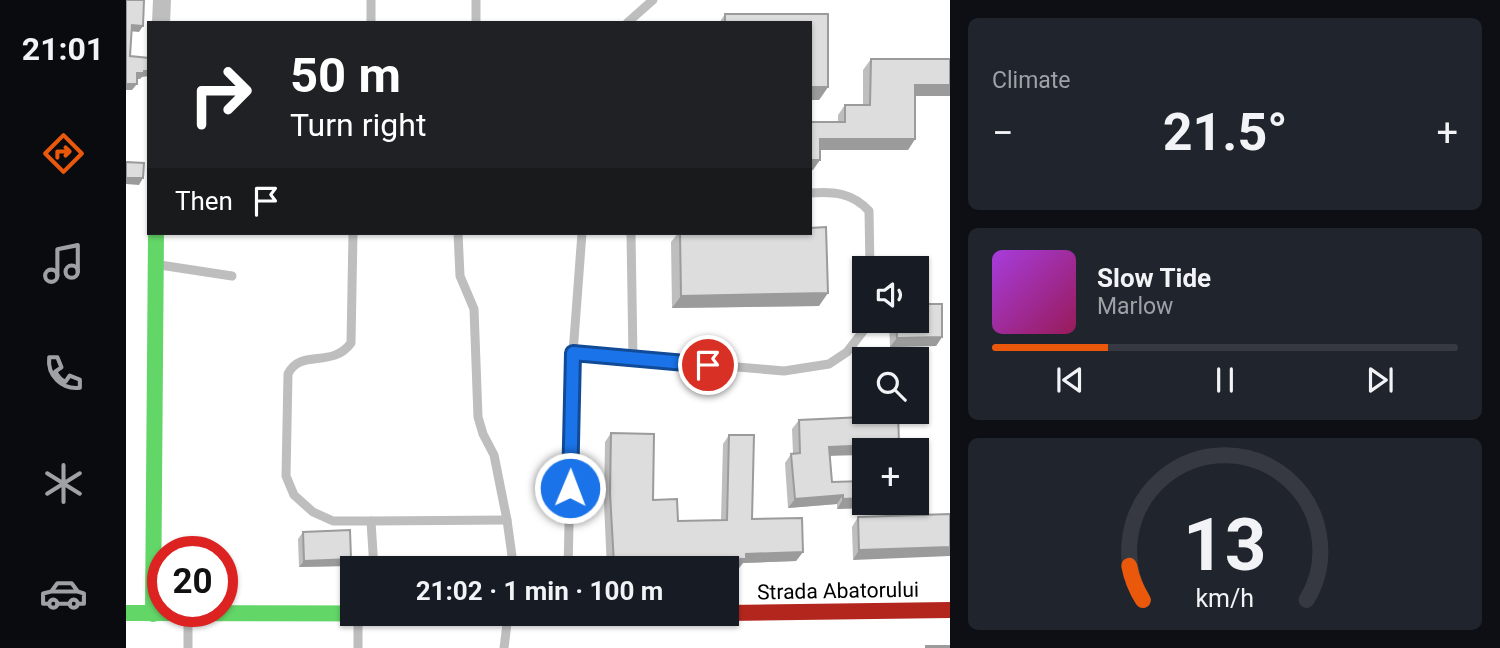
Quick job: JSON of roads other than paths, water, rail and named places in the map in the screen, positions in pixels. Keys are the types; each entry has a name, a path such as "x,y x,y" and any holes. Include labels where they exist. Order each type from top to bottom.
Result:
{"street":[{"path":"161,21 162,0"},
{"path":"153,536 156,235"},
{"name":"Strada Abatorului","path":"739,613 950,610"},
{"path":"126,613 147,614"},
{"path":"238,615 340,615"}],"lane":[{"path":"371,0 371,21"},
{"path":"476,0 476,21"},
{"path":"629,21 653,0"},
{"path":"812,192 831,191 861,202 869,211 870,256"},
{"path":"353,235 351,343 345,352 337,356 298,361 288,374 286,476 295,495 313,512 333,521 507,520"},
{"path":"458,235 460,276 474,309 478,417 494,455 512,556"},
{"path":"568,556 573,353 582,235"},
{"path":"631,235 633,358"},
{"path":"155,264 232,276"},
{"path":"573,353 784,371 829,363 848,352 862,333"},
{"path":"371,521 373,556"},
{"path":"358,626 358,648"},
{"path":"505,648 507,626"},
{"path":"188,627 188,648"}]}
